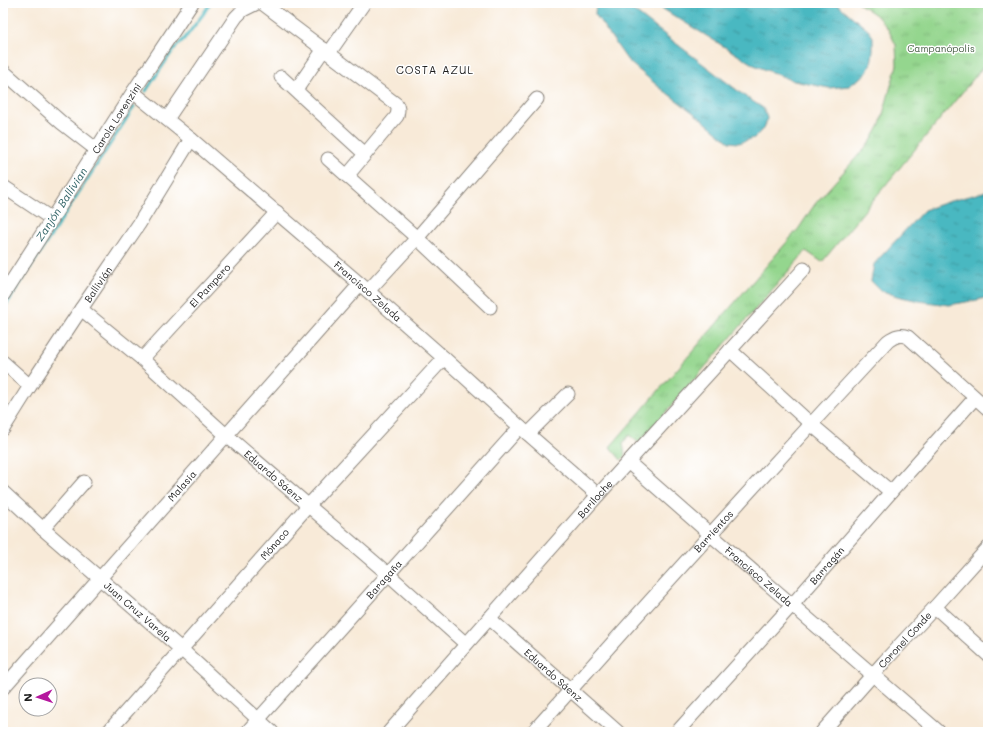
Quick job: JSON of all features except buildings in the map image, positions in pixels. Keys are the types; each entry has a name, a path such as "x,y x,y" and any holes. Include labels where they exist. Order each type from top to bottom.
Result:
{"street":[{"path":"167,119 236,16 243,10 257,3"},
{"path":"262,3 327,51 398,107 397,116 346,176"},
{"path":"296,90 364,3"},
{"name":"Carola Lorenzini","path":"3,295 190,4"},
{"path":"3,71 62,123 96,150"},
{"path":"281,77 365,154"},
{"name":"Francisco Zelada","path":"133,92 191,139 364,287 524,431 598,495"},
{"name":"Malasia","path":"3,688 226,435 364,287 417,238 537,99"},
{"name":"Ballivián","path":"3,429 81,309 139,224 191,139"},
{"path":"328,160 417,238 490,307"},
{"path":"4,187 52,219"},
{"name":"El Pampero","path":"142,359 277,212"},
{"name":"Bariloche","path":"388,732 598,495 804,269"},
{"name":"Eduardo Sáenz","path":"81,309 142,359 226,435 388,574 466,644"},
{"name":"Barrientos","path":"533,732 710,534 888,340 903,335 908,337 975,398"},
{"path":"730,350 811,424 891,492"},
{"name":"Mónaco","path":"108,732 308,506 444,358"},
{"path":"3,362 30,386"},
{"name":"Baragaña","path":"247,732 388,574 524,431 568,394"},
{"path":"975,398 988,409"},
{"name":"Barragán","path":"677,732 792,605 975,398"},
{"name":"Francisco Zelada","path":"628,462 939,732"},
{"path":"43,529 84,482"},
{"name":"Juan Cruz Varela","path":"3,492 43,529 181,649 272,732"},
{"name":"Coronel Conde","path":"822,732 988,548"},
{"path":"935,607 988,655"},
{"name":"Eduardo Sáenz","path":"489,618 618,732"}],"green space":[{"name":"Campanópolis","path":"858,3 988,3 988,61 822,262 806,251 639,443 629,435 623,443 625,456 621,460 610,447 799,228 815,204 871,141 880,125 897,65 896,45 888,29 876,15"}],"water":[{"path":"596,3 628,3 630,8 746,97 763,108 767,118 765,127 754,138 739,143 729,142 628,61 595,14"},
{"path":"656,3 836,3 869,31 873,37 871,64 866,74 849,86 829,88 794,81 754,65 658,6"},
{"path":"988,190 988,297 949,305 919,301 880,290 871,281 874,264 924,210"}],"waterway":[{"name":"Zanjón Ballivian","path":"146,91 174,49 185,38 210,3"},
{"name":"Zanjón Ballivian","path":"3,310 134,107"}],"district":[{"name":"COSTA AZUL","path":"435,69"}]}
